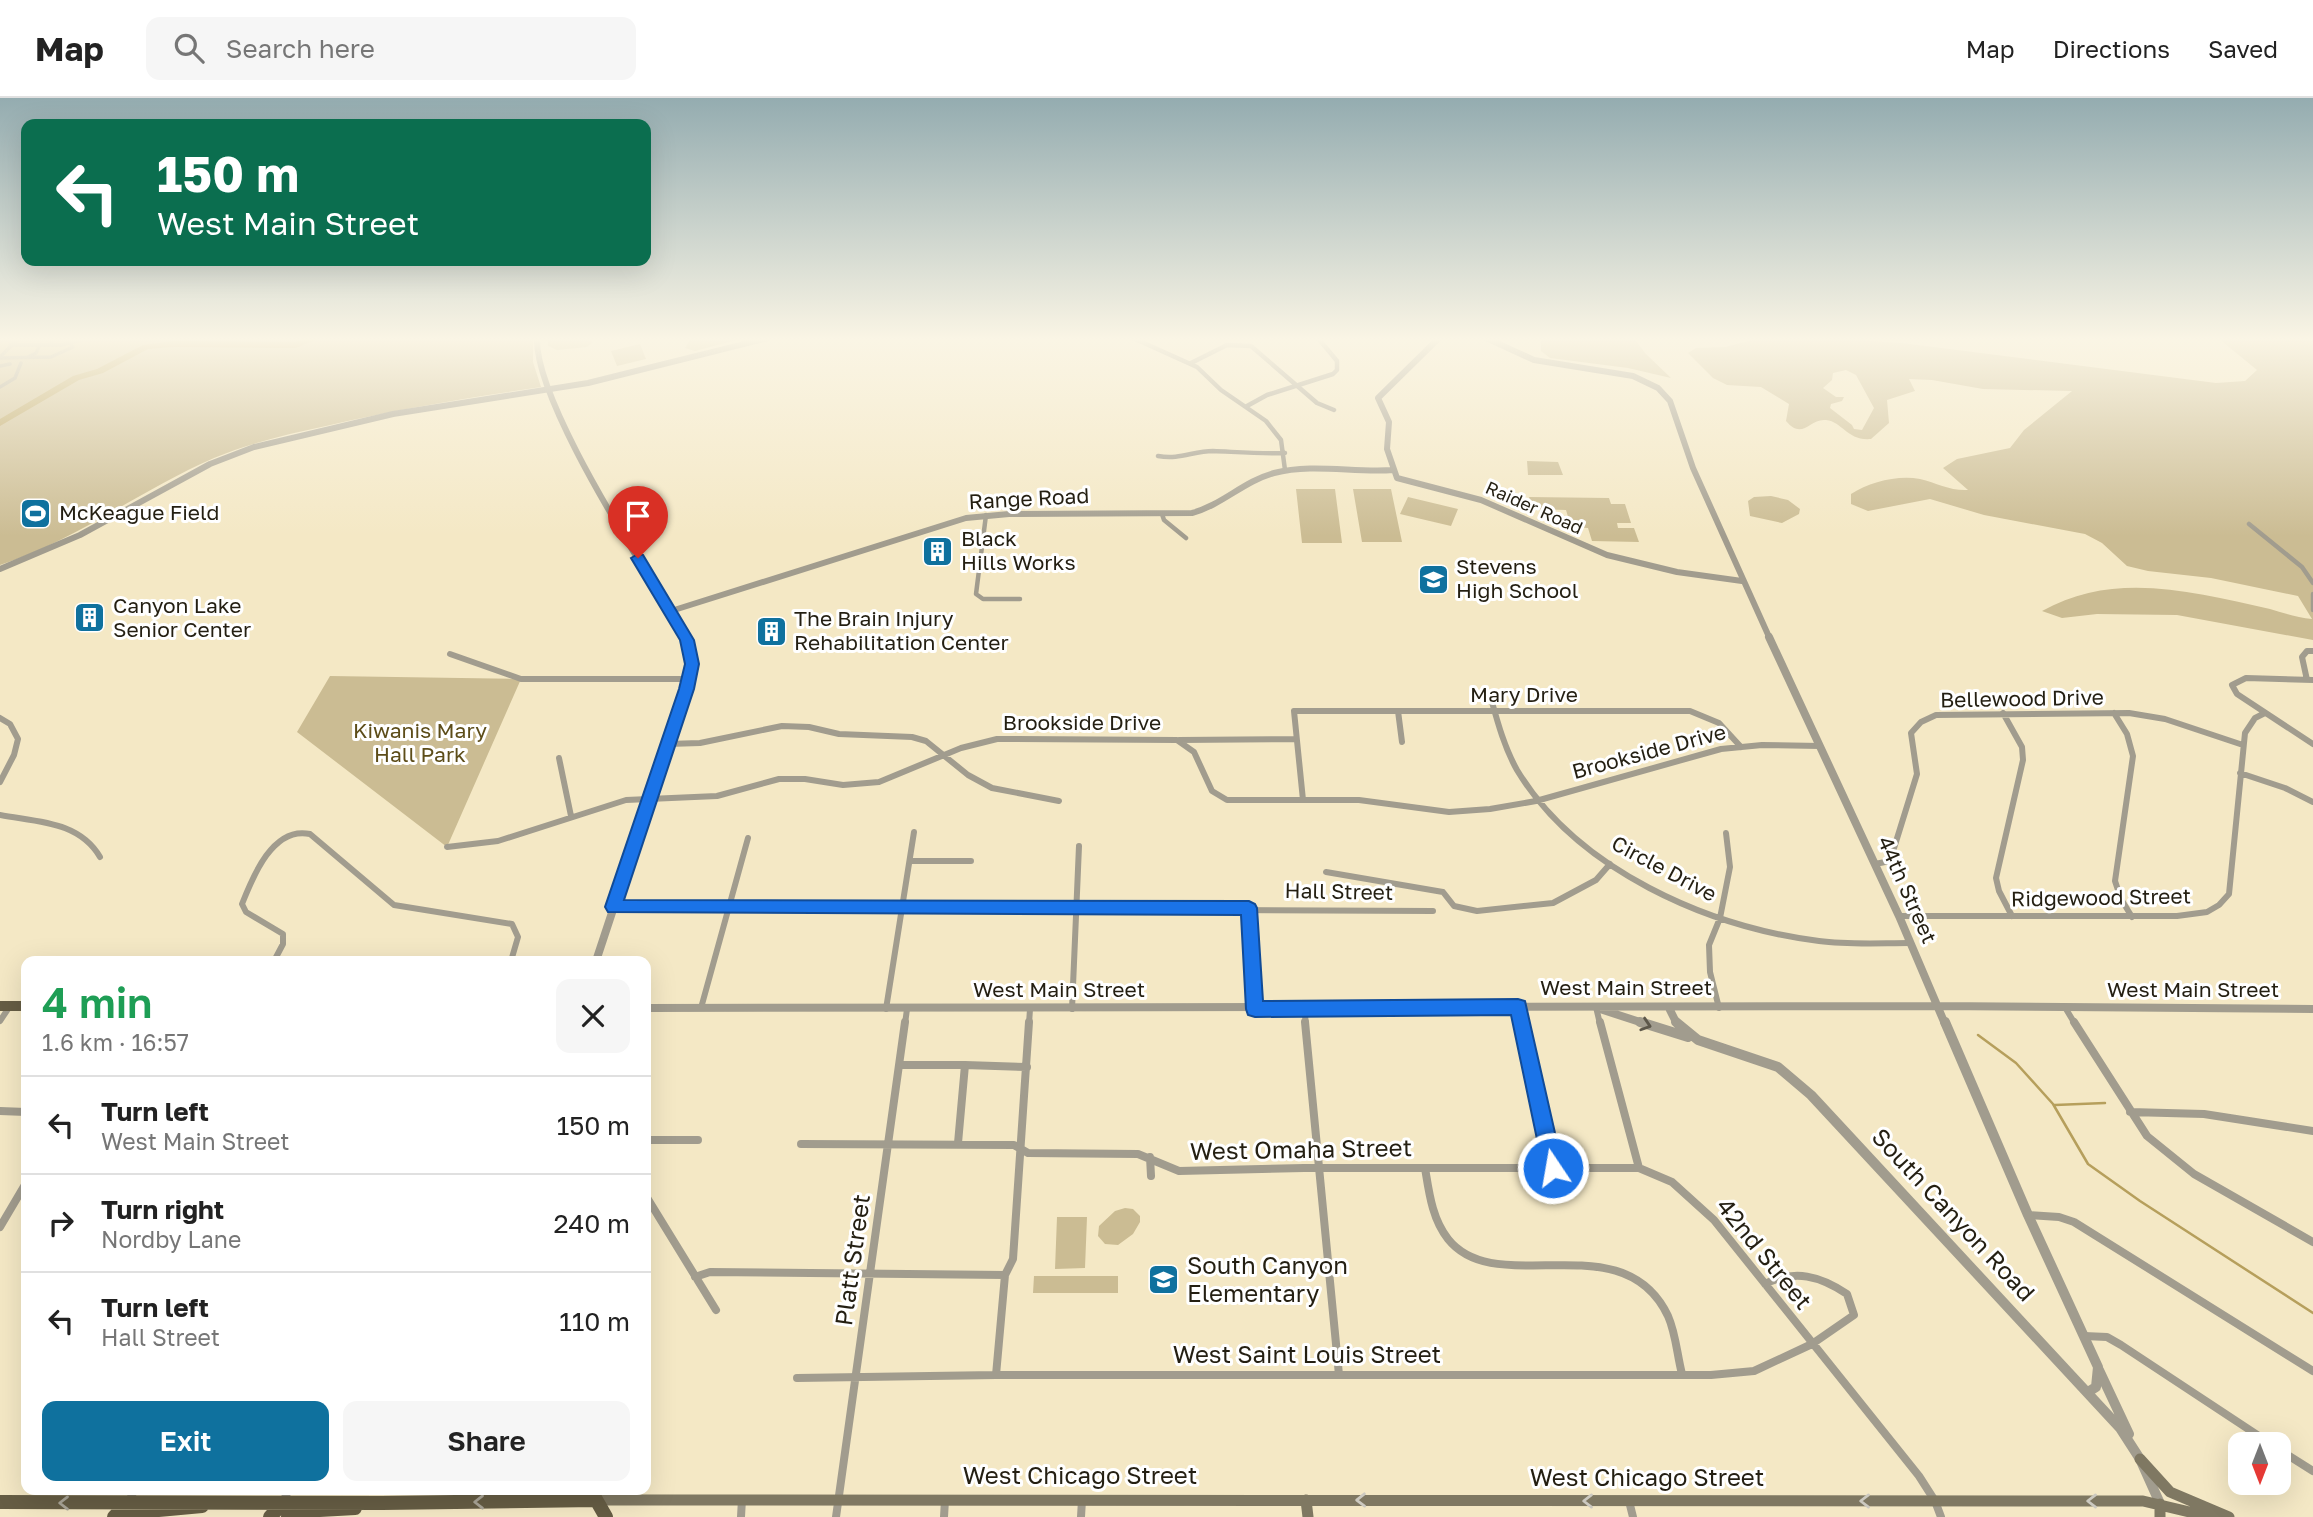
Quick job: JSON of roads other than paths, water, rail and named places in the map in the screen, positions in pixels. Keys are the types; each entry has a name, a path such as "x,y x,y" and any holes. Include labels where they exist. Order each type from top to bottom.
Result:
{"main road":[{"path":"2140,1459 2157,1485 2169,1494 2229,1517"},
{"path":"518,1502 539,1495"},
{"name":"West Chicago Street","path":"284,1507 302,1511 342,1510 382,1503 518,1502 584,1495"},
{"path":"594,1495 606,1517"},
{"name":"West Chicago Street","path":"623,1495 838,1500 1082,1498 2143,1501 2162,1513"},
{"path":"1306,1500 1308,1517"},
{"path":"0,1502 129,1507 140,1512 191,1510 211,1503 284,1507"},
{"path":"114,1517 129,1507"},
{"path":"270,1517 284,1507"},
{"path":"2162,1513 2211,1517"}],"street":[{"path":"0,569 67,541 196,471 247,449 393,414 457,404"},
{"path":"556,404 587,473 671,611 691,651 690,679 598,956"},
{"path":"1244,404 1266,418 1277,433 1284,453 1285,470"},
{"path":"1320,404 1334,410"},
{"path":"1381,404 1389,422 1387,449 1393,470"},
{"name":"44th Street","path":"1671,404 1698,479 1741,578 1899,916 2028,1215 2110,1388 2140,1459"},
{"path":"1158,456 1172,459 1210,451 1238,454 1284,453"},
{"name":"Range Road","path":"671,611 946,523 986,515 1192,513 1210,508 1255,479 1285,470 1393,470"},
{"name":"Raider Road","path":"1393,470 1397,478 1403,481 1481,500 1530,520 1592,551 1722,580 1741,578"},
{"path":"1162,514 1164,520 1185,538"},
{"path":"986,515 976,594 983,600 1020,599"},
{"path":"2249,524 2260,536 2303,569 2313,583"},
{"path":"1669,569 1741,578"},
{"path":"1722,580 1740,588 1757,611"},
{"path":"2313,594 2313,610"},
{"path":"2313,651 2302,657 2310,680 2246,678 2232,685 2237,694 2313,744"},
{"path":"450,654 521,679 690,679"},
{"name":"Circle Drive","path":"1490,695 1500,732 1517,771 1536,801 1556,823 1610,864 1684,904 1720,918 1778,934 1820,941 1910,943"},
{"name":"Mary Drive","path":"1296,739 1294,711 1690,710 1713,717 1722,723 1741,747"},
{"path":"1398,711 1402,742"},
{"path":"2003,713 2022,747 2023,760 1996,878 1998,891 2012,916"},
{"path":"2114,713 2127,734 2133,756 2115,874 2121,899 2132,916"},
{"name":"Bellewood Drive","path":"1874,864 1890,861 1917,774 1911,733 1921,722 1936,715 2114,713 2157,717 2243,745"},
{"name":"Ridgewood Street","path":"1899,916 2195,916 2211,911 2223,904 2229,894 2245,733 2255,718 2264,713"},
{"path":"0,718 15,729 19,740 0,782"},
{"path":"668,744 701,743 782,726 809,727 839,734 912,737 926,741 968,775 992,788 1059,801"},
{"name":"Brookside Drive","path":"447,847 498,841 611,803 650,797 717,796 779,779 805,779 843,785 878,782 944,755 997,739 1177,740 1194,752 1212,791 1227,800 1359,800 1450,812 1536,801 1721,749 1820,746"},
{"path":"1177,740 1296,739 1303,800"},
{"path":"559,758 571,816"},
{"path":"2240,773 2285,788 2313,802"},
{"path":"0,815 72,830 93,845 100,857"},
{"path":"277,956 283,944 283,934 246,912 242,904 277,841 287,834 301,831 310,834 394,905 512,924 518,937 512,956"},
{"path":"886,1009 914,832"},
{"path":"1719,1008 1710,972 1709,944 1720,918 1730,867 1726,833"},
{"path":"701,1008 748,838"},
{"path":"1072,1009 1079,846"},
{"path":"910,860 971,861"},
{"path":"1326,872 1443,892 1454,906 1477,911 1553,903 1596,880 1610,864"},
{"name":"Hall Street","path":"614,907 1249,908 1433,911"},
{"path":"1249,908 1255,1009"},
{"path":"0,1021 5,1006"},
{"name":"West Main Street","path":"651,1008 1937,1006 2313,1009"},
{"path":"1304,1007 1339,1375"},
{"path":"1518,1007 1553,1168"},
{"path":"1596,1007 1659,1030 1698,1039"},
{"path":"1596,1007 1639,1167"},
{"name":"South Canyon Road","path":"1670,1008 1676,1025 1698,1039 1772,1064 1797,1082 2127,1437 2140,1459 2162,1513"},
{"name":"Platt Street","path":"836,1517 907,1009"},
{"path":"996,1375 1004,1275 1013,1259 1030,1009"},
{"path":"2066,1009 2147,1136 2194,1174 2313,1242"},
{"path":"901,1065 1027,1067"},
{"path":"958,1143 965,1065"},
{"path":"0,1111 21,1112"},
{"path":"2130,1112 2204,1114 2313,1131"},
{"path":"651,1140 698,1140"},
{"name":"West Omaha Street","path":"801,1144 1014,1145 1028,1153 1139,1154 1179,1171 1639,1167"},
{"path":"1150,1157 1151,1176"},
{"name":"42nd Street","path":"1639,1167 1679,1184 1714,1220 1919,1476 1935,1501 1941,1517"},
{"path":"1425,1168 1431,1208 1438,1228 1454,1246 1476,1260 1489,1264 1605,1266 1639,1280 1658,1299 1668,1317 1682,1374"},
{"path":"0,1227 21,1191"},
{"path":"651,1204 716,1310"},
{"path":"2028,1215 2059,1217 2084,1228 2313,1371"},
{"path":"695,1277 710,1272 1004,1275"},
{"name":"West Saint Louis Street","path":"797,1378 996,1375 1682,1374 1754,1371 1812,1344 1854,1315 1847,1294 1819,1278 1794,1273 1779,1275 1765,1284"},
{"path":"2084,1336 2107,1337 2253,1432"},
{"path":"2088,1392 2099,1382 2098,1367"},
{"path":"2291,1457 2313,1471"},
{"path":"1081,1517 1082,1498"},
{"path":"741,1517 742,1499"},
{"path":"944,1517 946,1499"},
{"path":"1629,1501 1633,1517"}],"waterway":[{"path":"0,423 32,404"},
{"path":"1978,1035 2016,1063 2053,1104 2088,1164 2140,1201 2313,1313"},
{"path":"2055,1105 2105,1103"}],"place":[{"name":"McKeague Field","path":"36,513"},
{"name":"Black Hills Works","path":"938,551"},
{"name":"Stevens High School","path":"1433,579"},
{"name":"Canyon Lake Senior Center","path":"90,618"},
{"name":"The Brain Injury Rehabilitation Center","path":"771,631"},
{"name":"South Canyon Elementary","path":"1164,1280"}],"park label":[{"name":"Kiwanis Mary Hall Park","path":"420,743"}]}
